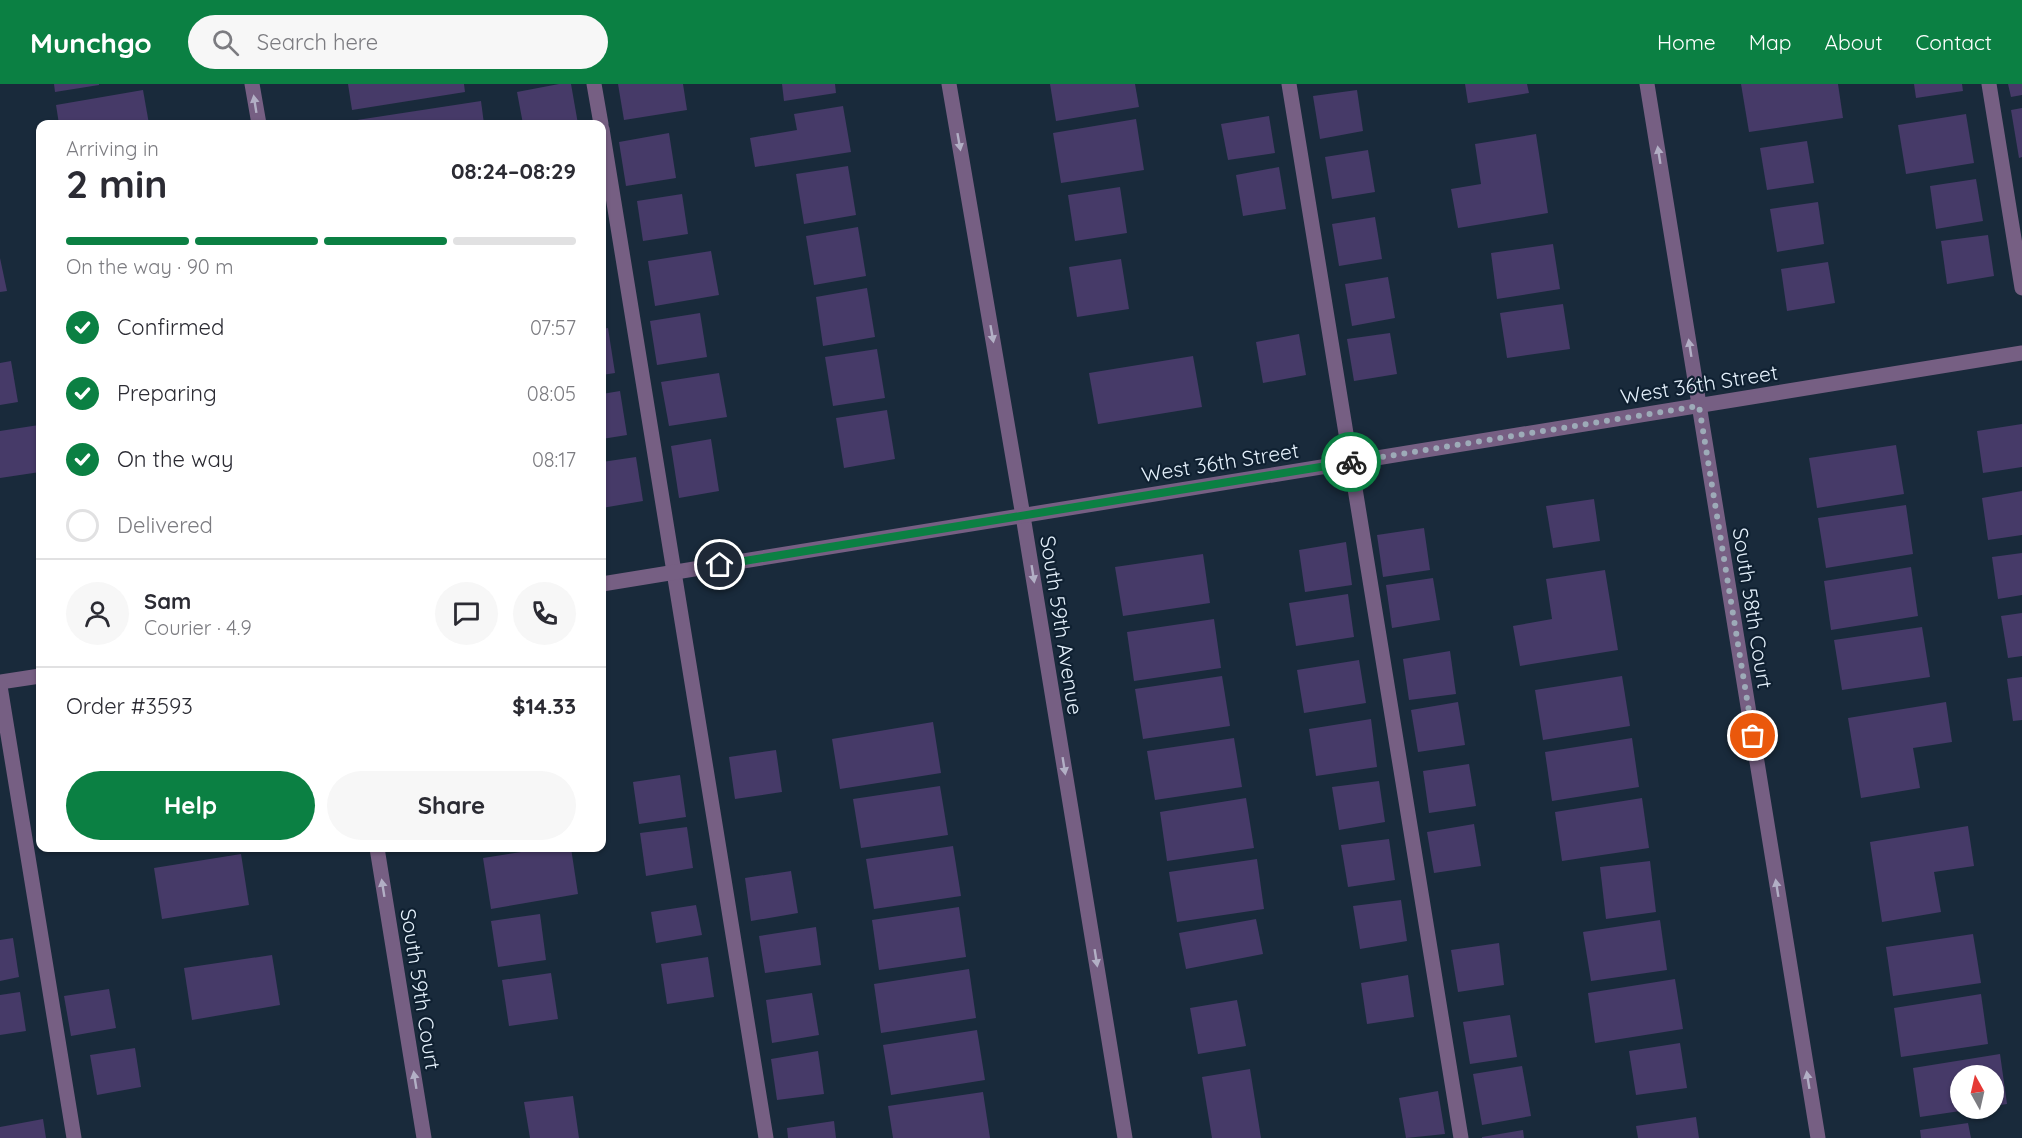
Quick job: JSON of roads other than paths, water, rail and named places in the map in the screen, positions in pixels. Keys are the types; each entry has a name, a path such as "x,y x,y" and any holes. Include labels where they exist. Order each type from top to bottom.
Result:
{"street":[{"path":"252,84 258,120"},
{"path":"594,84 600,120"},
{"name":"South 59th Avenue","path":"949,84 1023,516 1125,1138"},
{"path":"1289,84 1461,1138"},
{"name":"South 58th Court","path":"1647,84 1818,1138"},
{"path":"1989,84 2022,288"},
{"path":"606,154 766,1138"},
{"name":"West 36th Street","path":"606,583 2022,353"},
{"path":"36,677 0,684 74,1138"},
{"name":"South 59th Court","path":"378,852 424,1138"}]}
